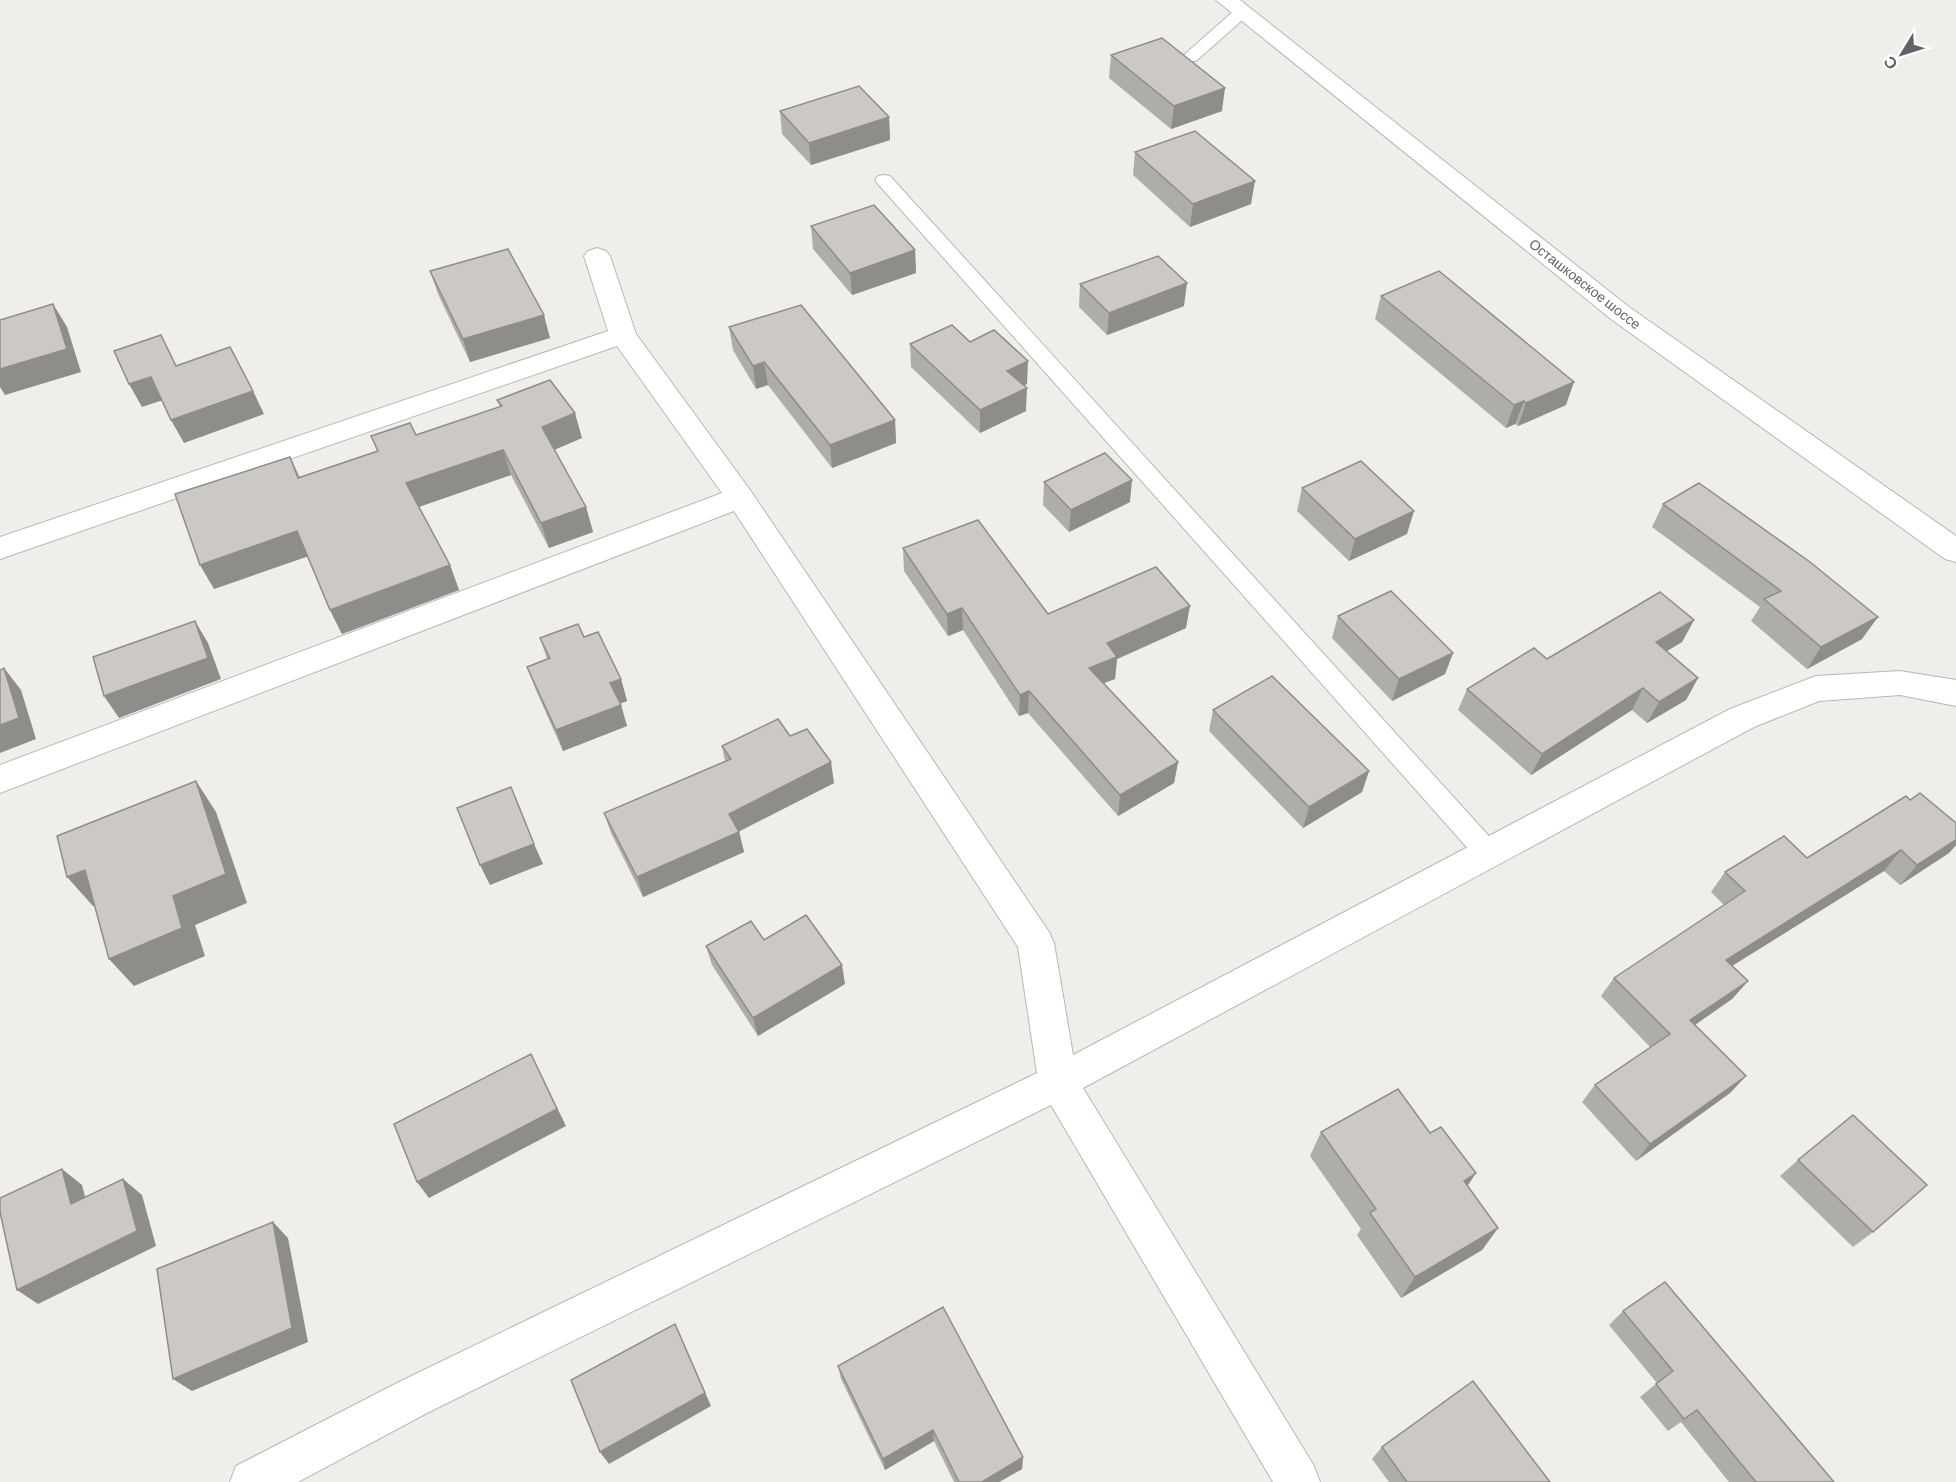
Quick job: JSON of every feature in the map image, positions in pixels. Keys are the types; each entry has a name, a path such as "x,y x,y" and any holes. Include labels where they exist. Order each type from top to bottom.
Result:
{"street":[{"name":"Осташковское шоссе","path":"1234,6 1620,313 1956,551"},
{"path":"597,256 623,335 740,497 1036,943 1058,1082 1298,1482"},
{"path":"0,548 623,335"},
{"path":"0,779 740,497"},
{"path":"252,1482 425,1392 1058,1082 1742,718 1816,689 1900,683 1956,693"}],"lane":[{"path":"1190,58 1234,6"},
{"path":"884,180 1488,852"}],"building":[{"path":"1162,38 1225,88 1174,106 1111,55"},
{"path":"859,86 889,117 809,143 780,111"},
{"path":"1195,131 1255,181 1193,204 1135,152"},
{"path":"874,205 915,250 850,273 811,226"},
{"path":"508,249 544,315 463,339 430,271"},
{"path":"1158,256 1187,283 1109,313 1080,284"},
{"path":"1439,271 1574,382 1526,403 1524,401 1514,405 1381,296"},
{"path":"53,304 67,349 0,369 0,320"},
{"path":"801,305 895,420 830,445 764,362 753,366 729,327"},
{"path":"952,325 970,342 994,330 1028,361 1007,371 1027,388 980,410 910,344"},
{"path":"161,335 176,366 230,347 253,391 171,420 151,377 129,384 114,351"},
{"path":"550,380 575,413 542,427 586,507 541,523 503,450 406,483 450,565 330,610 297,531 200,565 175,494 290,457 298,478 378,451 371,436 410,423 416,435 502,406 497,400"},
{"path":"1105,453 1132,480 1071,510 1044,482"},
{"path":"1361,461 1414,511 1355,539 1302,488"},
{"path":"1699,483 1810,562 1878,617 1821,647 1764,599 1781,591 1663,504"},
{"path":"978,520 1048,614 1156,567 1190,606 1107,643 1117,657 1089,668 1178,762 1120,795 1029,691 1020,695 962,608 947,614 903,548"},
{"path":"1391,591 1453,653 1399,679 1338,616"},
{"path":"1660,592 1694,620 1656,642 1698,678 1659,702 1643,688 1542,754 1467,689 1534,648 1547,659"},
{"path":"195,621 208,658 104,696 93,657"},
{"path":"578,624 584,637 598,632 621,679 610,683 621,705 556,730 527,667 550,658 540,638"},
{"path":"4,668 19,718 0,725 0,670"},
{"path":"1272,676 1369,771 1309,807 1213,710"},
{"path":"778,719 790,736 807,729 831,762 729,814 739,832 637,877 604,813 731,759 722,746"},
{"path":"196,781 226,874 173,896 182,928 109,959 85,870 67,877 57,836"},
{"path":"511,787 534,844 480,865 457,808"},
{"path":"1920,793 1956,823 1956,840 1917,865 1901,850 1726,960 1748,981 1690,1020 1746,1076 1650,1144 1595,1085 1670,1034 1614,978 1745,891 1725,872 1784,836 1807,858 1906,796 1910,800"},
{"path":"806,915 842,965 753,1018 706,946 751,921 764,940"},
{"path":"531,1054 557,1109 417,1182 394,1124"},
{"path":"1398,1089 1430,1133 1441,1127 1476,1173 1464,1181 1498,1228 1415,1277 1370,1213 1376,1209 1321,1132"},
{"path":"1853,1115 1927,1185 1873,1232 1798,1160"},
{"path":"62,1169 71,1204 123,1179 137,1231 17,1290 0,1212 0,1198"},
{"path":"273,1222 292,1328 173,1379 157,1269"},
{"path":"1665,1282 1834,1482 1756,1482 1697,1410 1684,1419 1656,1384 1673,1371 1623,1311"},
{"path":"943,1307 1023,1457 982,1482 959,1482 933,1430 883,1459 838,1366"},
{"path":"675,1324 705,1393 600,1452 571,1380"},
{"path":"1473,1381 1550,1482 1407,1482 1382,1447"}]}
